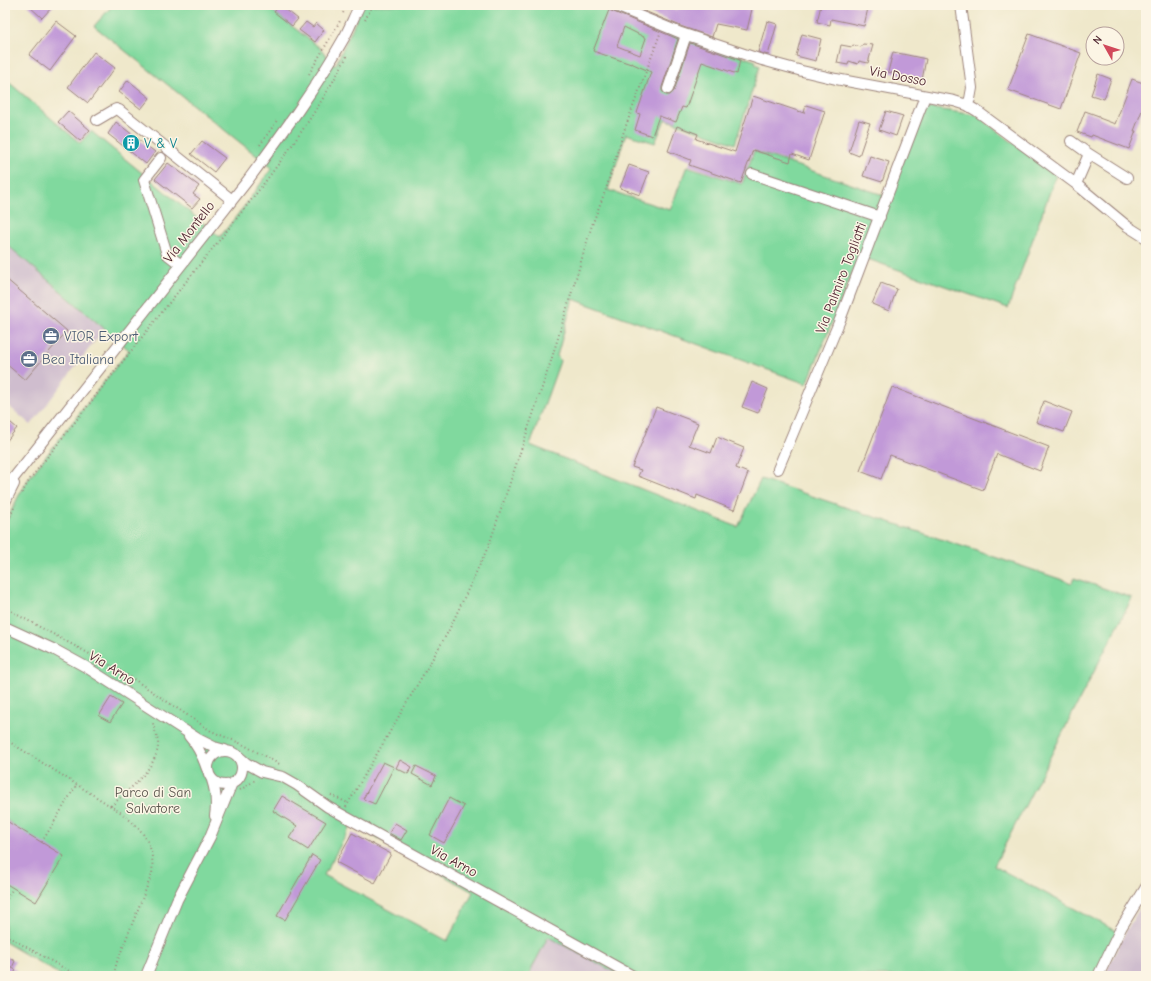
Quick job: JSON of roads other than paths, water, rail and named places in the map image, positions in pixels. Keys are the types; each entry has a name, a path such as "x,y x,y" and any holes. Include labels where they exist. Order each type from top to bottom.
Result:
{"street":[{"name":"Via Montello","path":"5,489 232,200 285,130 345,36 360,5"},
{"name":"Via Dosso","path":"613,5 686,35 762,60 836,79 954,101 967,106 977,111 1076,184 1126,226 1146,238"},
{"path":"961,5 972,88 967,106"},
{"path":"668,89 686,35"},
{"name":"Via Palmiro Togliatti","path":"778,469 840,320 925,96"},
{"path":"97,120 116,109 120,110 232,200"},
{"path":"1071,141 1127,178"},
{"path":"1076,184 1089,154"},
{"path":"161,158 144,180 167,254 181,265"},
{"path":"752,174 880,217"},
{"name":"Via Montello","path":"5,502 24,466"},
{"name":"Via Arno","path":"5,620 25,635"},
{"name":"Via Arno","path":"5,626 86,667 207,744 225,750"},
{"name":"Via Arno","path":"182,729 201,753 207,769"},
{"path":"146,976 176,900 210,837 236,780 242,772 241,760 234,752 225,750 220,751 209,759 207,769 208,775 212,780 217,800 210,837"},
{"name":"Via Arno","path":"237,756 261,776"},
{"name":"Via Arno","path":"236,780 261,776 283,777 328,807 633,976"},
{"path":"212,780 221,785 236,780"},
{"path":"1098,976 1121,928 1146,887"}],"place":[{"name":"V & V","path":"131,143"},
{"name":"VIOR Export","path":"51,336"},
{"name":"Bea Italiana","path":"29,359"}],"park label":[{"name":"Parco di San Salvatore","path":"153,800"}]}
